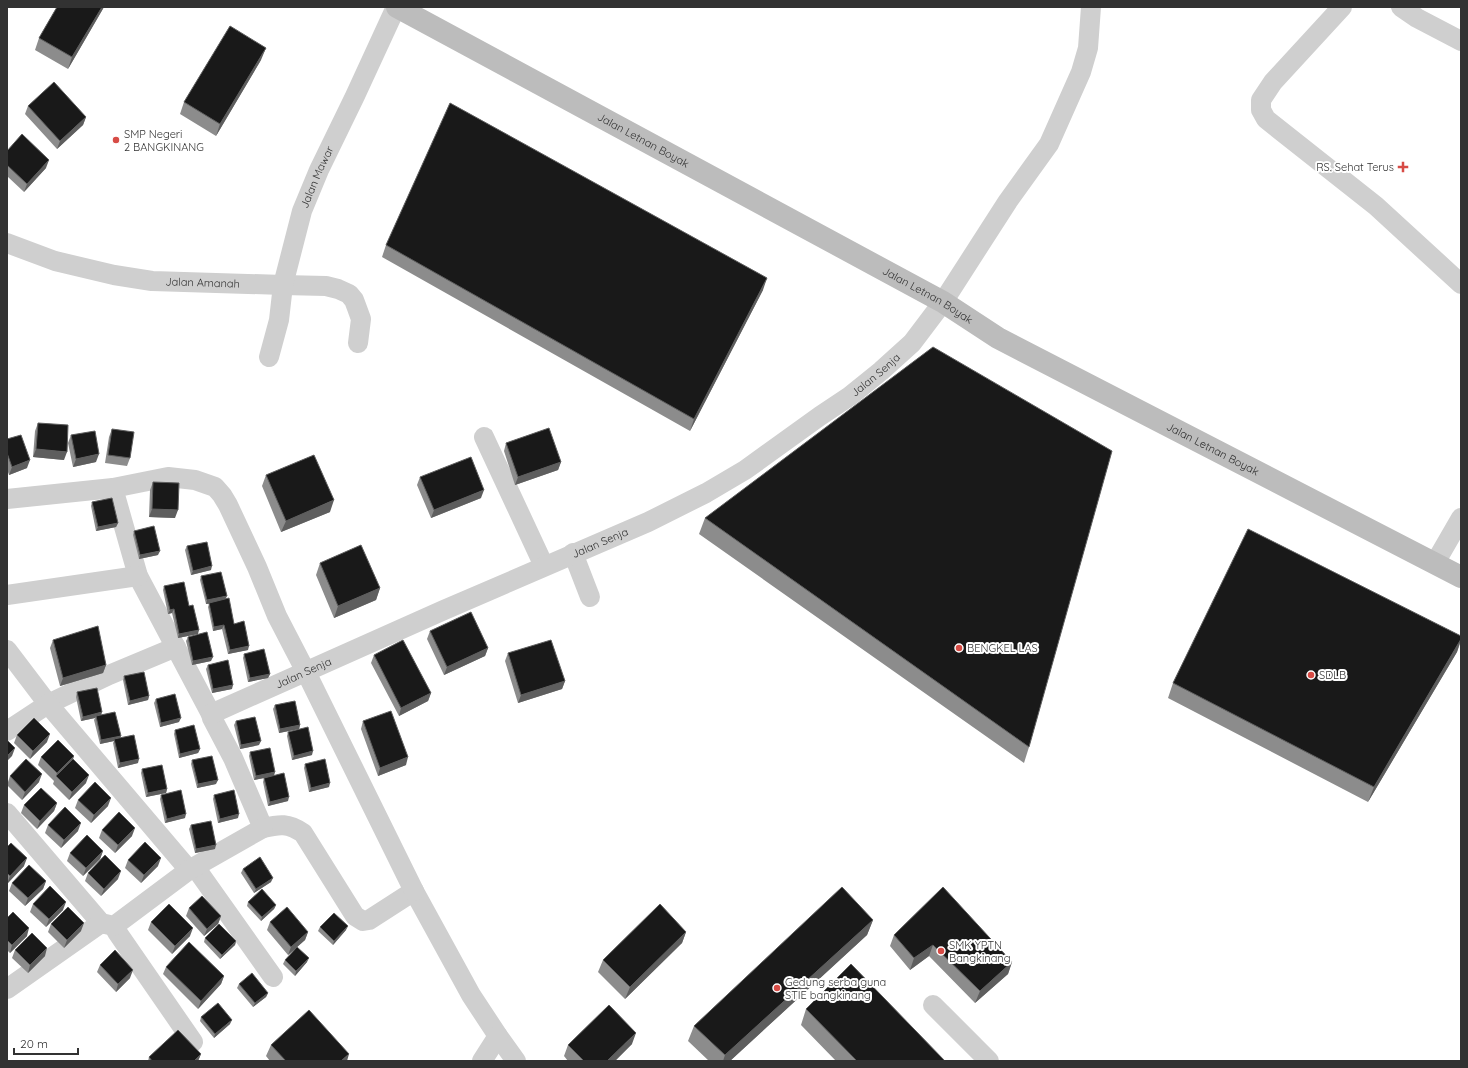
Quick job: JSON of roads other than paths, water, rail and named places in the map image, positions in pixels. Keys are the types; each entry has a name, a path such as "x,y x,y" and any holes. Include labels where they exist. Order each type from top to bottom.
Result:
{"street":[{"name":"Jalan Mawar","path":"269,357 279,320 283,284 302,211 396,7"},
{"name":"Jalan Letnan Boyak","path":"396,7 943,302 998,338 1461,577"},
{"name":"Jalan Senja","path":"211,714 573,553 648,522 706,493 745,470 850,396 912,343 943,302 1008,201 1049,144 1081,72 1088,48 1091,7"},
{"path":"1342,7 1273,82 1261,100 1261,110 1266,119 1376,206 1461,284"},
{"path":"1401,7 1417,18 1461,41"},
{"name":"Jalan Amanah","path":"7,243 55,261 114,275 152,281 326,286 349,294 354,300 361,318 358,343"},
{"path":"484,437 544,566"},
{"path":"7,499 113,488 168,477 195,480 215,487 228,505 257,567 277,616 414,891 472,995 516,1061"},
{"path":"113,488 138,576 233,758 263,828"},
{"path":"1435,563 1461,518"},
{"path":"573,553 590,597"},
{"path":"7,596 138,576"},
{"path":"7,731 48,704 109,675 176,647"},
{"path":"7,650 48,704 192,868 273,978"},
{"path":"7,813 108,925 117,932 193,1042"},
{"path":"10,980 108,925 192,868 263,828 279,824 294,826 303,833 355,916 363,921 369,920 414,891"},
{"path":"933,1005 989,1061"},
{"path":"482,1061 498,1036"}],"place":[{"name":"SMP Negeri 2 BANGKINANG","path":"116,140"},
{"name":"RS. Sehat Terus","path":"1403,167"},
{"name":"BENGKEL LAS","path":"959,648"},
{"name":"SDLB","path":"1311,675"},
{"name":"SMK YPTN Bangkinang","path":"941,951"},
{"name":"Gedung serba guna STIE bangkinang","path":"777,988"}]}
